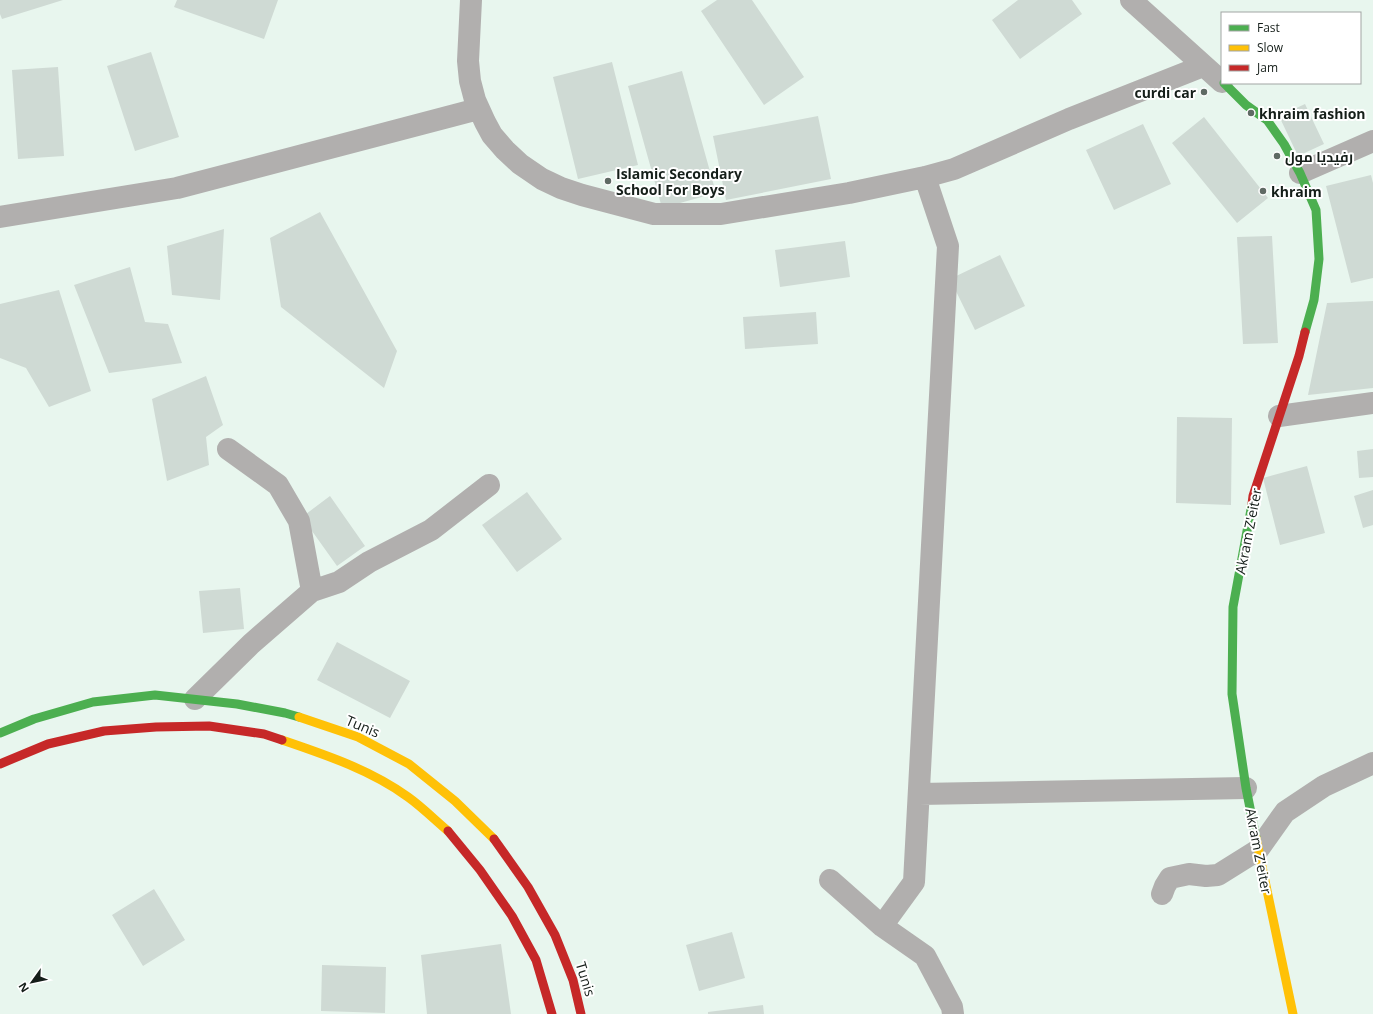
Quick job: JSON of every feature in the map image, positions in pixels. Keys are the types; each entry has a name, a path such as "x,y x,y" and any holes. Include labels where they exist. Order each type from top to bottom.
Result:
{"main road":[{"name":"Akram Z'eiter","path":"1225,84 1246,105 1267,120 1284,144 1300,173 1316,210 1319,259 1314,300 1299,356 1253,496 1233,607 1232,694 1246,788 1293,1014"},
{"name":"Tunis","path":"0,732 34,719 93,702 155,695 195,698 238,704 285,714 358,737 409,764 455,801 496,841 528,887 558,941 574,980 581,1014"},
{"path":"0,764 48,744 104,731 156,726 209,726 264,734 315,751 363,770 408,797 451,834 480,870 512,916 536,960 552,1014"}],"street":[{"path":"471,0 468,61 470,81 474,100 492,135 520,164 561,188 654,214 721,214 849,192 954,170 1069,119 1203,66"},
{"name":"Akram Z'eiter","path":"1131,0 1203,66 1221,80"},
{"path":"0,217 177,188 478,109"},
{"path":"1300,173 1371,146"},
{"path":"882,926 914,882 948,246 925,177"},
{"path":"0,203 26,213"},
{"path":"1279,416 1373,403"},
{"path":"228,449 278,485 299,520 312,591"},
{"path":"195,698 251,644 312,591 339,582 369,562 431,530 489,485"},
{"path":"1162,894 1170,878 1189,874 1206,876 1218,875 1258,850 1285,812 1324,786 1373,763"},
{"path":"919,794 1246,788"},
{"path":"830,880 882,926 925,956 952,1007 953,1014"}],"building":[{"path":"0,0 63,0 2,19 0,14"},
{"path":"177,0 278,0 264,39 174,7"},
{"path":"717,0 752,0 804,77 764,105 701,11"},
{"path":"1018,0 1072,0 1082,14 1020,59 992,20"},
{"path":"151,52 179,137 135,151 107,66"},
{"path":"612,62 638,165 578,179 553,77"},
{"path":"58,67 64,156 18,159 12,70"},
{"path":"682,71 716,193 662,208 628,86"},
{"path":"1305,104 1324,144 1298,156 1279,116"},
{"path":"818,116 831,179 726,200 713,136"},
{"path":"1204,117 1268,198 1237,223 1172,143"},
{"path":"1143,124 1171,184 1114,210 1086,150"},
{"path":"1371,175 1373,183 1373,278 1351,283 1326,186"},
{"path":"320,212 397,351 384,388 281,307 270,238"},
{"path":"224,229 220,300 172,295 167,246"},
{"path":"1272,236 1278,343 1243,344 1237,237"},
{"path":"845,241 850,277 780,287 775,250"},
{"path":"1000,255 1025,306 975,330 950,279"},
{"path":"130,267 145,322 168,324 182,363 109,373 74,285"},
{"path":"59,290 91,391 49,407 26,368 0,358 0,304"},
{"path":"1373,301 1373,388 1308,395 1327,303"},
{"path":"816,312 818,344 745,349 743,317"},
{"path":"206,376 223,425 206,437 209,465 167,481 152,399"},
{"path":"1177,417 1232,418 1231,505 1176,503"},
{"path":"1373,449 1373,477 1359,478 1357,451"},
{"path":"1307,466 1325,533 1280,545 1263,478"},
{"path":"1373,490 1373,525 1363,528 1354,496"},
{"path":"527,492 562,539 517,572 482,525"},
{"path":"330,496 365,546 337,566 302,517"},
{"path":"240,588 244,629 203,633 199,591"},
{"path":"337,642 410,681 390,718 317,680"},
{"path":"154,889 185,940 143,966 112,915"},
{"path":"732,932 745,978 699,991 686,945"},
{"path":"501,944 511,1014 427,1014 421,955"},
{"path":"322,965 386,967 385,1013 321,1011"},
{"path":"763,1005 764,1014 708,1014 708,1012"}],"traffic: fast":[{"path":"1225,84 1246,105 1267,120 1284,144 1300,173 1316,210 1319,259 1314,300 1305,332"},
{"path":"1252,504 1233,607 1232,694 1246,788 1256,838"},
{"path":"0,733 34,719 93,702 155,695 237,704 299,717"}],"traffic: slow":[{"path":"299,717 358,737 409,764 455,801 494,839"},
{"path":"282,740 348,764 394,787 423,809 448,831"},
{"path":"1256,838 1293,1014"}],"traffic: jam":[{"path":"1252,504 1253,496 1299,356 1305,332"},
{"path":"0,764 48,744 104,731 156,727 209,726 264,734 282,740"},
{"path":"448,831 480,870 512,916 536,960 552,1014"},
{"path":"494,839 528,887 555,935 573,980 581,1014"}],"place":[{"name":"curdi car","path":"1204,92"},
{"name":"khraim fashion","path":"1251,113"},
{"name":"رفيديا مول","path":"1277,156"},
{"name":"Islamic Secondary School For Boys","path":"608,181"},
{"name":"khraim","path":"1263,191"}]}
